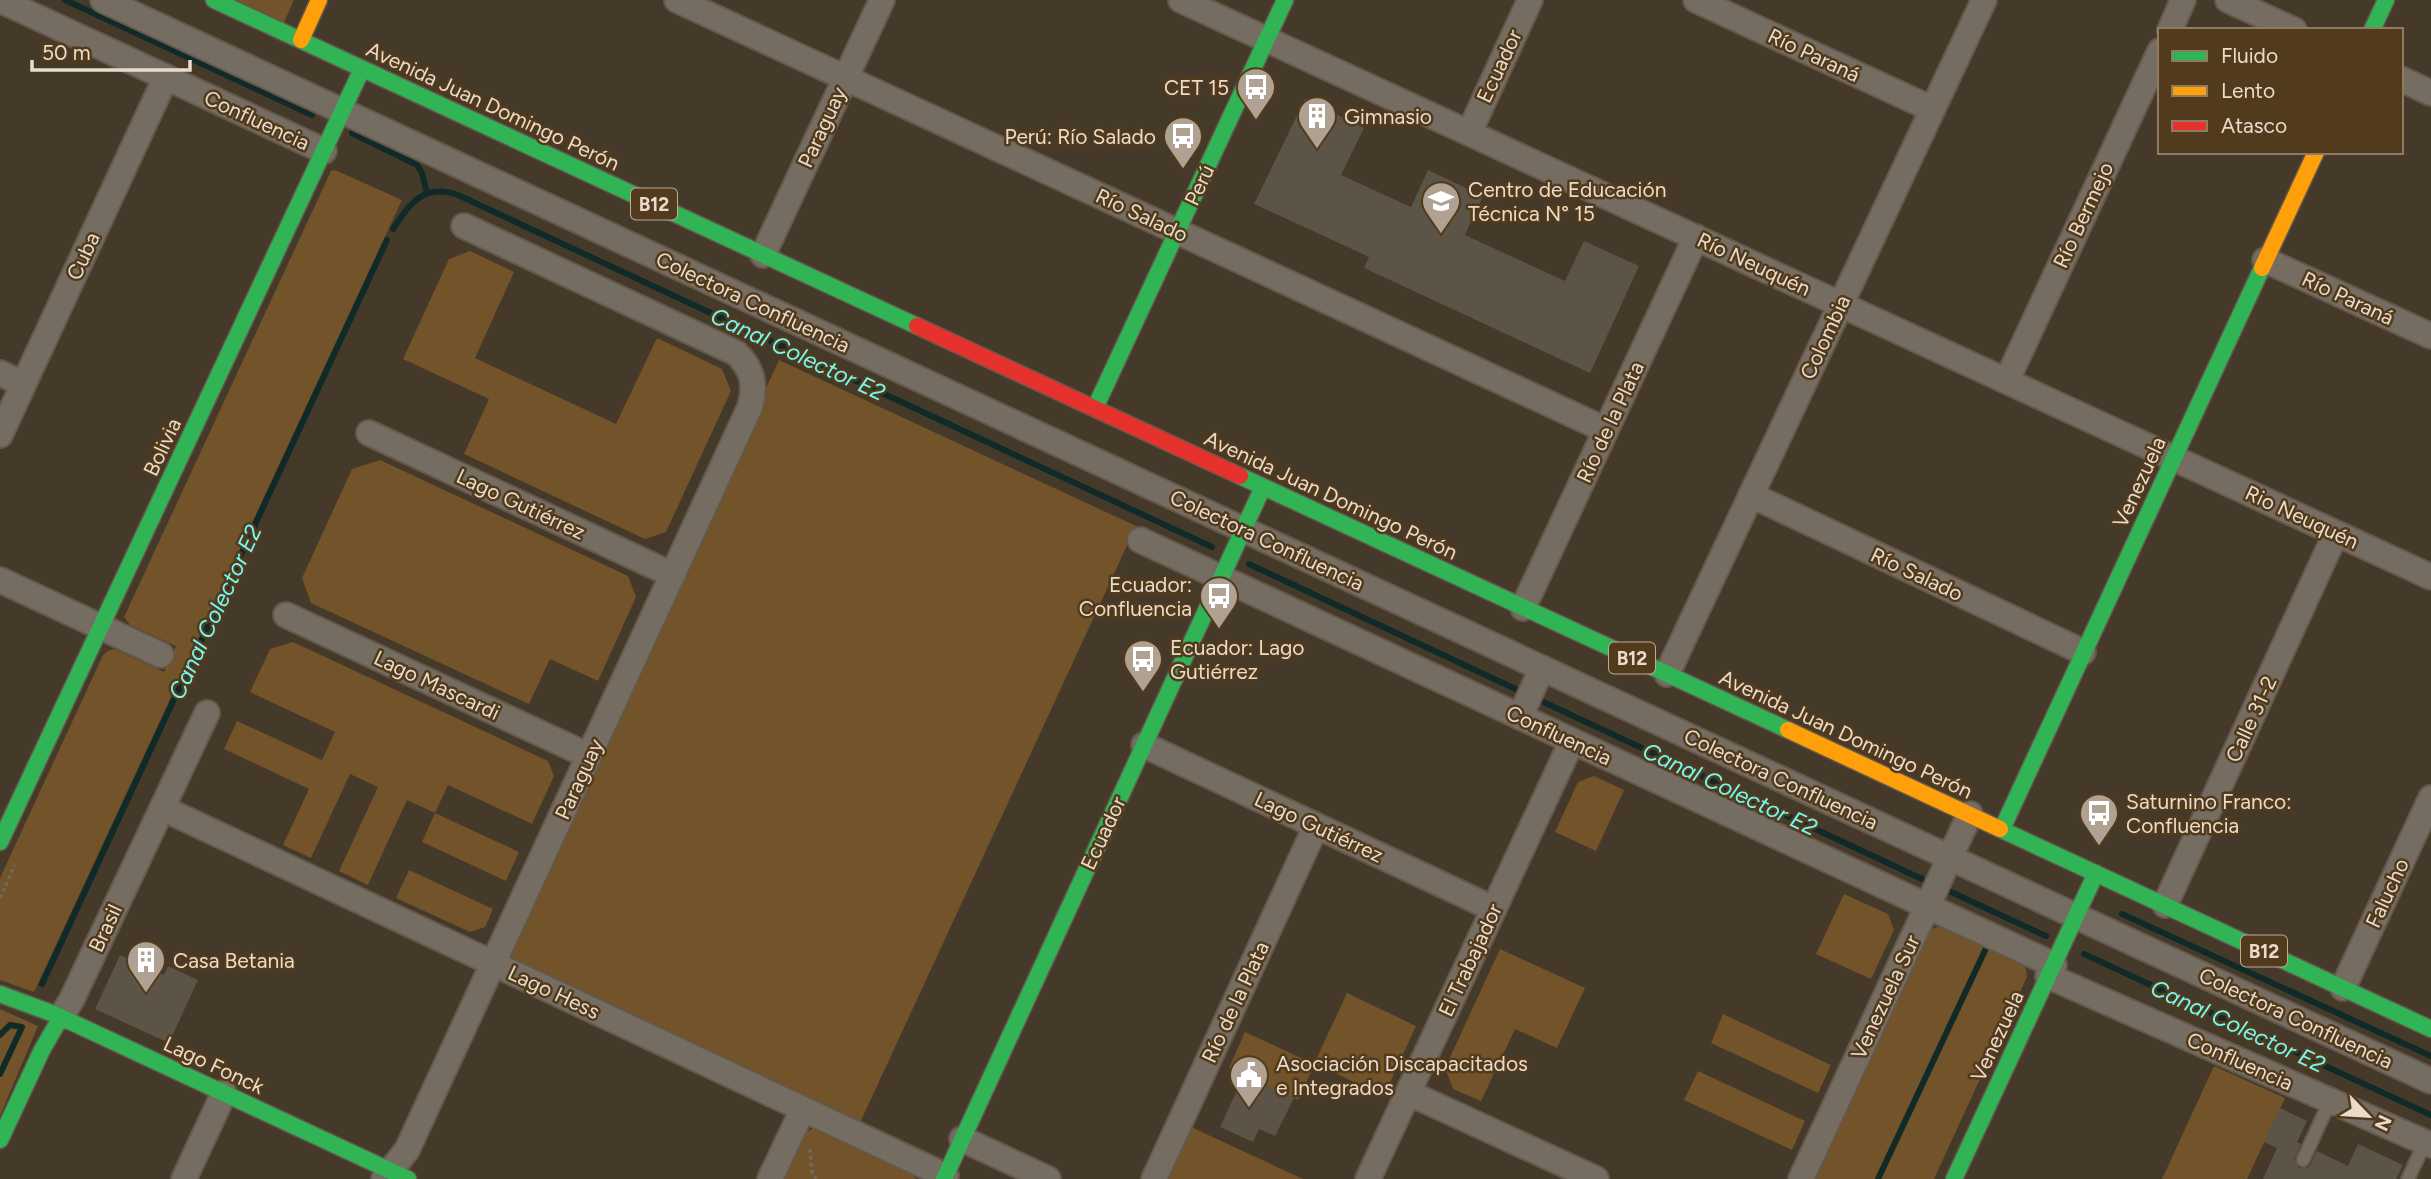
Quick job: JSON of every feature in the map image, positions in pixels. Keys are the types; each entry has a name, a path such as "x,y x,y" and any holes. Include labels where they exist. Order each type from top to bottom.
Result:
{"main road":[{"name":"Avenida Juan Domingo Perón","path":"214,0 2431,1029"},
{"path":"301,40 319,0"},
{"name":"Perú","path":"1095,408 1285,0"},
{"path":"2373,28 2386,0"},
{"name":"Bolivia","path":"0,842 10,794 101,627 362,69"},
{"name":"Venezuela","path":"2002,829 2315,154"},
{"name":"Ecuador","path":"945,1177 1263,486"},
{"name":"Venezuela","path":"1954,1179 2096,873"},
{"name":"Lago Fonck","path":"0,994 61,1017 394,1176"},
{"name":"Brasil","path":"0,1140 42,1050 61,1017"}],"street":[{"name":"Colectora Confluencia","path":"103,0 2431,1081"},
{"name":"Río Salado","path":"677,0 1606,430"},
{"name":"Paraguay","path":"762,254 882,0"},
{"name":"Río Neuquén","path":"1181,0 2174,457"},
{"name":"Ecuador","path":"1469,133 1530,0"},
{"name":"Río Paraná","path":"1696,0 1932,109"},
{"name":"Colombia","path":"1667,674 1984,0"},
{"path":"2170,28 2183,0"},
{"path":"2228,0 2290,28"},
{"name":"Confluencia","path":"1,2 324,151"},
{"name":"Río Bermejo","path":"2007,380 2158,55"},
{"name":"Cuba","path":"0,435 166,77"},
{"path":"2403,80 2431,93"},
{"name":"Paraguay","path":"394,1176 750,407 754,383 745,361 726,347 464,226"},
{"name":"Río de la Plata","path":"1523,608 1696,237"},
{"name":"Río Paraná","path":"2266,260 2431,337"},
{"path":"0,373 23,384"},
{"name":"Lago Gutiérrez","path":"369,432 673,575"},
{"name":"Rio Neuquén","path":"2174,457 2431,577"},
{"name":"Río Salado","path":"1751,495 2083,652"},
{"name":"Calle 31-2","path":"2165,905 2336,533"},
{"name":"Confluencia","path":"1140,540 1927,906 2051,970 2428,1144"},
{"path":"0,580 161,655"},
{"name":"Lago Mascardi","path":"286,615 589,756"},
{"path":"1520,717 1542,668"},
{"name":"Brasil","path":"61,1017 207,713"},
{"name":"El Trabajador","path":"1368,1179 1572,741"},
{"name":"Lago Gutiérrez","path":"1144,745 1494,909"},
{"name":"Falucho","path":"2343,988 2431,798"},
{"name":"Lago Hess","path":"162,808 945,1177"},
{"name":"Venezuela Sur","path":"1801,1179 1970,814"},
{"name":"Río de la Plata","path":"1154,1179 1316,826"},
{"path":"184,1179 224,1093"},
{"path":"1409,1093 1596,1179"},
{"path":"771,1179 803,1109"},
{"path":"962,1139 1048,1179"}],"lane":[{"path":"2303,1160 2330,1101"},
{"path":"2408,1179 2428,1144"}],"path":[{"path":"809,1137 811,1164 816,1179"}],"shaded area":[{"path":"223,0 294,0 282,27"},
{"path":"335,170 402,200 34,992 0,980 0,878 103,655 114,649 164,672 176,646 130,625 124,617 331,171"},
{"path":"470,251 514,272 475,358 616,424 657,338 722,369 731,391 666,532 645,539 464,454 489,399 403,359 449,259"},
{"path":"779,360 1136,526 859,1125 501,960"},
{"path":"380,460 628,576 636,597 598,681 550,659 529,704 311,603 302,578 352,469"},
{"path":"293,642 548,761 554,776 532,824 448,785 435,813 407,800 368,885 339,871 378,787 350,774 311,858 283,845 309,789 224,749 237,721 322,760 335,732 250,692 270,649"},
{"path":"1594,776 1624,790 1596,851 1555,832 1578,782"},
{"path":"435,813 519,852 506,881 422,842"},
{"path":"409,870 493,909 485,927 470,932 396,898"},
{"path":"1844,894 1888,914 1894,930 1871,979 1816,954"},
{"path":"1937,927 1946,928 2021,962 2027,977 1934,1179 1814,1179 1930,930"},
{"path":"1500,949 1585,988 1557,1048 1515,1029 1481,1101 1453,1089 1445,1068"},
{"path":"1347,993 1416,1026 1384,1096 1315,1064 1298,1100 1229,1068 1245,1032 1314,1064"},
{"path":"0,1009 38,1026 0,1116"},
{"path":"1723,1014 1831,1065 1818,1093 1711,1043"},
{"path":"2214,1066 2285,1098 2247,1179 2162,1179"},
{"path":"1698,1071 1805,1121 1792,1150 1684,1100"},
{"path":"1189,1126 1303,1179 1165,1179"},
{"path":"812,1129 821,1130 910,1172 916,1179 782,1179 805,1133"}],"building":[{"name":"Centro de Educación Técnica N° 15","path":"1305,99 1364,128 1341,175 1411,207 1428,170 1483,196 1465,235 1565,281 1584,241 1639,266 1590,373 1364,268 1369,257 1254,204"},
{"name":"Casa Betania","path":"120,955 164,975 168,966 198,980 169,1043 95,1009"},
{"name":"Asociación Discapacitados e Integrados","path":"1244,1075 1294,1098 1275,1136 1259,1129 1253,1142 1220,1127"},
{"path":"2280,1108 2307,1121 2297,1142 2301,1144 2294,1160 2299,1168 2309,1167 2317,1151 2348,1166 2358,1144 2403,1165 2396,1179 2263,1179 2277,1148 2264,1142"}],"waterway":[{"path":"65,0 312,115"},
{"path":"352,133 417,165 427,193"},
{"name":"Canal Colector E2","path":"393,229 419,198 436,192 458,195 1212,547"},
{"name":"Canal Colector E2","path":"42,984 387,240"},
{"name":"Canal Colector E2","path":"1249,564 1522,692"},
{"name":"Canal Colector E2","path":"1537,699 1922,879"},
{"name":"Canal Colector E2","path":"1949,891 2046,936"},
{"path":"2122,914 2431,1056"},
{"path":"1878,1179 1988,944"},
{"name":"Canal Colector E2","path":"2084,954 2431,1115"},
{"name":"Canal Colector E2","path":"0,1035 10,1025 22,1027 0,1074"}],"traffic: fast":[{"path":"214,0 917,326"},
{"path":"1095,408 1285,0"},
{"path":"2373,28 2386,0"},
{"path":"0,842 362,69"},
{"path":"2002,829 2262,268"},
{"path":"1240,476 1788,730"},
{"path":"944,1179 1263,487"},
{"path":"2000,829 2431,1029"},
{"path":"1954,1179 2096,873"},
{"path":"0,994 54,1014 408,1179"},
{"path":"0,1140 42,1050 61,1017"}],"traffic: slow":[{"path":"301,40 319,0"},
{"path":"2262,268 2315,154"},
{"path":"1788,730 2000,829"}],"traffic: jam":[{"path":"917,326 1240,476"}],"place":[{"name":"CET 15","path":"1256,121"},
{"name":"Gimnasio","path":"1317,150"},
{"name":"Perú: Río Salado","path":"1183,170"},
{"name":"Centro de Educación Técnica N° 15","path":"1441,235"},
{"name":"Ecuador: Confluencia","path":"1219,630"},
{"name":"Ecuador: Lago Gutiérrez","path":"1143,693"},
{"name":"Saturnino Franco: Confluencia","path":"2099,847"},
{"name":"Casa Betania","path":"146,994"},
{"name":"Asociación Discapacitados e Integrados","path":"1249,1109"}]}
